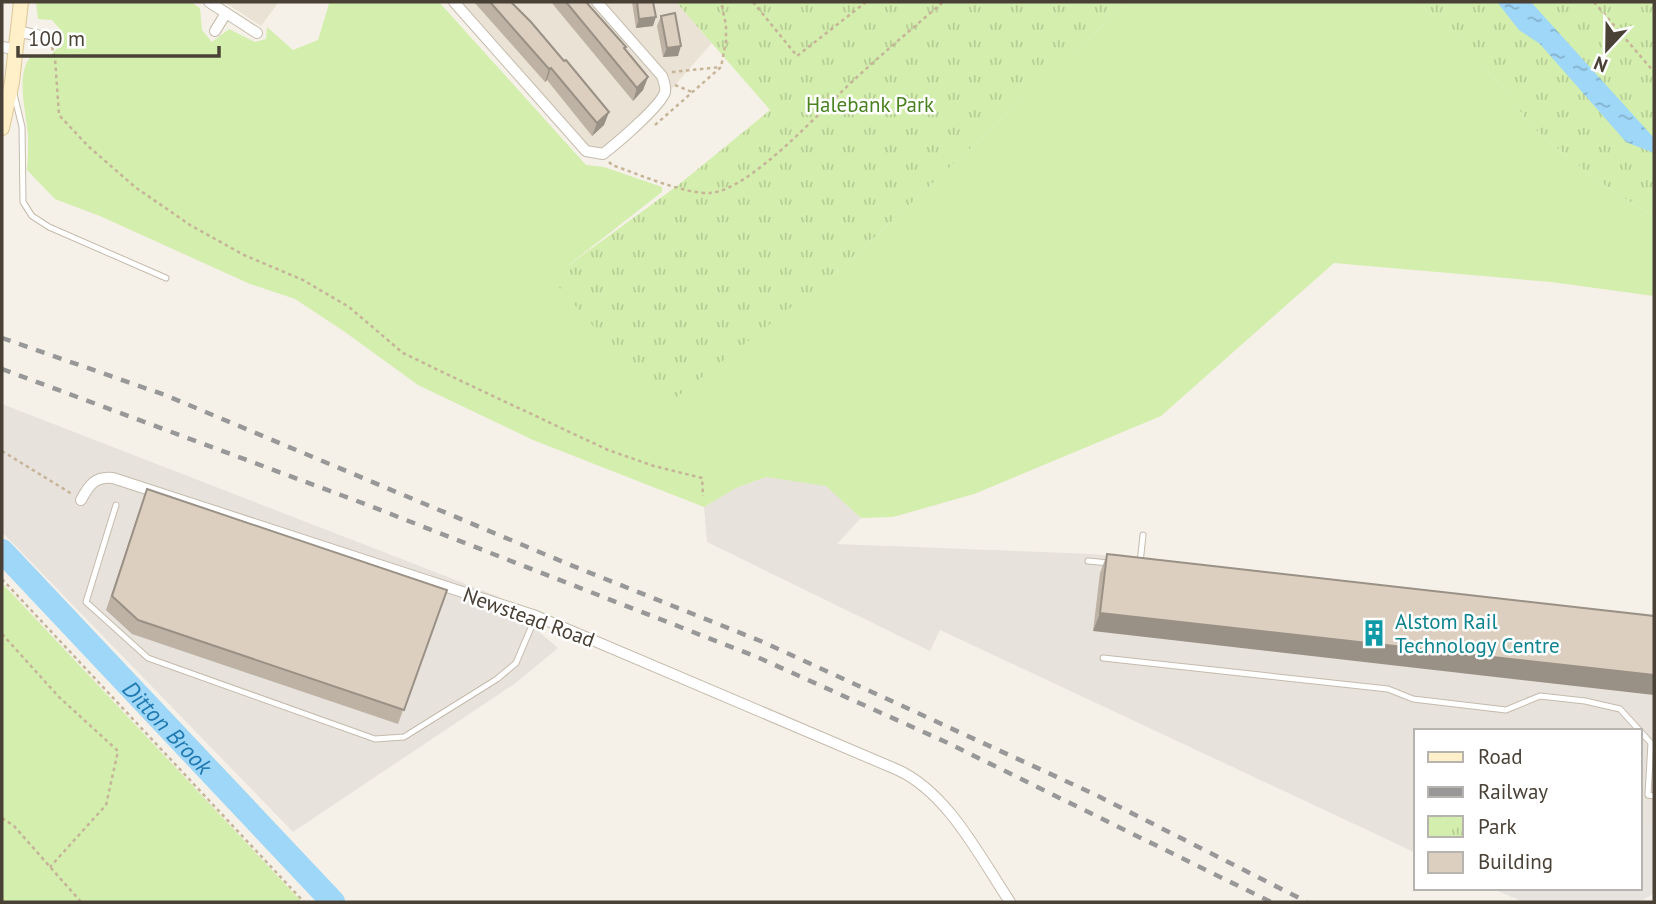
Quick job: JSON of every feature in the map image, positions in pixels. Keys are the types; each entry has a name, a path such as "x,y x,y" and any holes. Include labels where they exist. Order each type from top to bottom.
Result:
{"street":[{"path":"2,128 12,82 8,48 16,32 20,2"},
{"path":"209,2 257,33"},
{"path":"454,2 586,151 603,154 661,101 666,89 662,76 597,2"},
{"path":"215,31 226,13"},
{"path":"16,32 50,38"},
{"name":"Newstead Road","path":"81,500 89,485 97,479 113,478 536,616 909,775 944,806 1010,902"}],"lane":[{"path":"12,82 22,127 23,202 32,216 49,227 166,278"},
{"path":"116,505 86,602 138,649 148,658 375,739 404,737 496,679 516,663 536,616"},
{"path":"1139,565 1143,535"},
{"path":"1088,561 1114,563"},
{"path":"1126,564 1153,567"},
{"path":"1102,658 1388,689 1413,699 1506,710 1540,696 1585,701 1620,709 1638,729"},
{"path":"1642,733 1651,743 1648,795 1654,796"}],"path":[{"path":"648,132 721,67 726,25 721,2"},
{"path":"753,2 797,56 866,2"},
{"path":"603,154 610,163 694,192 712,193 735,184 761,167 943,2"},
{"path":"1594,2 1654,72"},
{"path":"50,38 55,58 59,115 88,146 135,187 190,225 244,255 303,279 349,307 403,353 608,450 654,466 702,478 703,496"},
{"path":"662,76 667,72 721,67"},
{"path":"675,85 692,92"},
{"path":"610,163 617,160"},
{"path":"2,451 81,500"},
{"path":"2,579 304,902"},
{"path":"2,635 59,697 118,751 106,805 50,867"},
{"path":"2,818 14,826 81,902"}],"shaded area":[{"path":"224,2 279,2 261,26"},
{"path":"454,2 676,2 712,43 661,101 603,154 586,151"},
{"path":"2,404 497,596 558,648 517,682 293,832 2,532"},
{"path":"766,477 826,485 861,518 837,544 1093,554 1654,616 1654,893 1639,902 1524,902 1497,890 1642,890 1642,729 1414,729 1414,852 940,630 930,651 707,542 704,507 736,488"},
{"path":"1642,823 1654,824 1654,893 1639,902 1524,902 1495,890 1642,890"}],"green space":[{"path":"36,2 191,2 200,8 202,30 212,42 229,29 255,42 266,39 267,27 293,50 318,40 329,4 327,2 439,2 586,165 604,167 662,187 662,192 552,278 798,301 841,268 1128,2 1414,2 1450,27 1505,90 1531,126 1595,179 1654,217 1654,296 1551,282 1334,263 1161,416 974,494 893,517 861,518 826,486 766,477 736,488 704,507 533,440 418,385 295,299 250,284 100,216 55,199 27,170 24,73 32,55 48,58 60,45 59,28 52,20 38,19"},
{"name":"Halebank Park","path":"676,2 1128,2 841,268 664,407 551,278 677,186 770,110"},
{"path":"1414,2 1654,2 1654,217 1595,179 1531,126 1505,90 1450,27"},
{"path":"2,583 302,902 2,902"}],"water":[{"path":"1497,2 1531,2 1654,138 1654,153 1626,142 1540,44 1519,30"}],"building":[{"path":"490,2 511,2 564,61 566,60 609,112 597,123"},
{"path":"566,2 586,2 626,47 624,48 648,77 637,88"},
{"path":"637,2 653,2 656,17 639,19"},
{"path":"675,13 681,46 667,48 661,16"},
{"path":"147,489 447,590 404,710 138,620 112,596"},
{"name":"Alstom Rail Technology Centre","path":"1107,554 1654,616 1654,675 1100,613"}],"waterway":[{"name":"Ditton Brook","path":"2,551 333,902"}],"railway":[{"path":"2,338 165,395 568,564 763,642 1094,794 1307,902"},
{"path":"2,369 365,504 757,657 948,743 1271,902"}],"place":[{"name":"Alstom Rail Technology Centre","path":"1374,633"}]}
